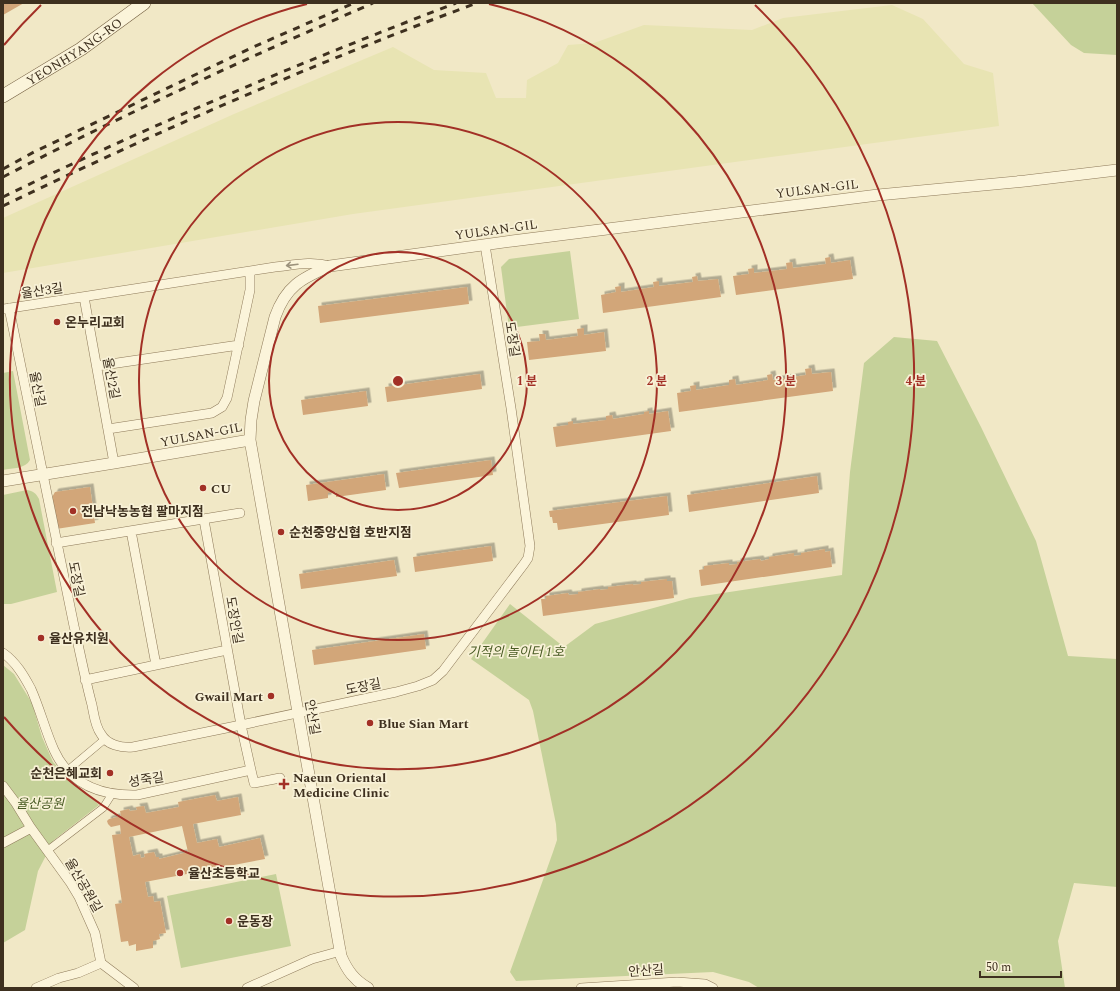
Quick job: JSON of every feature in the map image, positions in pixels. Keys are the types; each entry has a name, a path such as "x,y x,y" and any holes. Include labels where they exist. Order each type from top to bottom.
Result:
{"main road":[{"name":"YEONHYANG-RO","path":"3,96 81,49 144,3"}],"street":[{"name":"YULSAN-GIL","path":"3,481 250,440 254,401 274,317 279,305 292,288 303,278 330,266 520,240 878,195 1025,181 1117,170"},
{"name":"도장길","path":"42,475 85,680 101,735 113,745 123,748 133,747 396,692 433,680 443,671 528,558 530,546 510,400 485,245"},
{"name":"율산3길","path":"6,308 275,267 310,263 330,266"},
{"path":"108,429 212,413 222,407 227,398 239,345 250,290 250,272"},
{"name":"율산2길","path":"84,297 114,463"},
{"name":"율산길","path":"6,308 42,475"},
{"path":"96,366 239,345"},
{"name":"안산길","path":"250,440 341,951 345,965 350,973 360,984 368,988"},
{"path":"56,543 240,513"},
{"name":"도장안길","path":"204,520 241,725"},
{"path":"131,531 156,665"},
{"path":"85,680 227,650"},
{"name":"성죽길","path":"3,653 14,662 26,680 36,701 58,758 72,775 82,783 99,791 112,794 137,795 251,770"},
{"path":"241,725 254,783 280,778"},
{"path":"68,770 105,739"},
{"name":"율산공원길","path":"3,786 79,897 91,921 101,963"},
{"path":"48,850 103,808 112,794"},
{"path":"3,843 31,828"},
{"path":"247,988 312,959 341,951"},
{"path":"36,988 101,963 134,988"},
{"name":"안산길","path":"581,988 677,982 705,984 713,988"}],"shaded area":[{"path":"892,5 923,19 964,64 993,73 999,126 353,214 3,273 3,218 234,114 393,47 434,70 486,73 496,98 526,98 527,80 558,63 568,45 594,43 644,25 752,30 783,18"}],"green space":[{"path":"1032,3 1117,3 1117,55 1084,53 1071,45"},
{"path":"570,251 579,319 509,328 501,267 509,259"},
{"name":"기적의 놀이터 1호","path":"894,337 937,341 981,427 1036,541 1068,656 1117,659 1117,887 1074,883 1058,941 1065,988 759,988 749,982 713,972 516,981 510,972 557,840 556,824 533,711 529,700 471,659 510,604 564,647 595,624 690,598 842,575 850,472 864,363"},
{"path":"13,371 30,460 22,467 3,470 3,373"},
{"path":"27,490 37,495 39,499 57,592 11,604 3,604 3,495"},
{"name":"율산공원","path":"3,665 14,674 32,703 42,737 53,762 68,778 99,805 54,840 38,871 25,930 3,943"},
{"name":"운동장","path":"276,874 291,946 181,968 167,896"}],"building":[{"path":"3,3 24,3 3,15"},
{"path":"830,257 831,263 850,260 853,279 736,295 733,276 749,274 748,269 754,268 754,273 787,269 786,263 792,262 793,268 826,264 825,258"},
{"path":"697,276 698,281 718,279 721,297 603,313 601,295 616,292 615,287 621,286 621,292 654,287 653,282 659,281 659,286 693,282 692,277"},
{"path":"467,287 469,304 320,323 318,306"},
{"path":"584,328 584,335 604,332 606,351 529,360 527,342 540,341 539,334 545,334 546,340 578,336 577,329"},
{"path":"811,368 812,374 831,372 833,391 679,412 677,393 691,391 690,386 696,385 696,390 729,385 729,380 735,379 736,385 768,380 767,375 772,374 773,380 806,375 805,369"},
{"path":"480,374 482,389 387,402 385,387"},
{"path":"366,391 368,406 303,415 301,400"},
{"path":"649,411 649,414 668,411 671,431 556,447 553,427 568,425 568,422 573,421 573,424 606,420 606,416 612,415 613,419 644,414 644,412"},
{"path":"491,460 493,475 399,488 396,473"},
{"path":"384,474 386,490 336,497 336,492 328,493 328,498 308,501 306,485"},
{"path":"817,476 819,493 689,512 687,495"},
{"name":"전남낙농농협 팔마지점","path":"90,487 95,523 56,529 51,499 55,492"},
{"path":"667,496 669,515 558,530 557,523 553,523 549,511"},
{"path":"491,546 493,561 415,572 413,557"},
{"path":"825,549 825,552 830,551 832,567 701,586 699,570 704,569 704,566 729,563 729,565 737,564 737,562 760,559 761,561 769,559 769,557 794,553 794,556 801,555 801,553"},
{"path":"394,560 397,576 301,589 299,574"},
{"path":"667,579 667,581 672,581 674,598 543,616 541,599 546,599 546,596 568,593 569,595 578,594 578,592 608,589 608,587 641,584 641,582"},
{"path":"424,634 426,649 314,665 312,650"},
{"path":"215,795 217,801 238,797 241,815 193,824 197,843 217,839 219,847 260,838 265,859 145,882 148,897 153,896 154,902 160,901 166,933 159,934 160,939 153,941 153,948 136,951 136,944 129,946 128,941 121,942 115,904 122,903 112,835 121,834 120,825 111,827 107,821 109,819 121,816 120,811 129,809 130,811 137,810 136,807 144,806 146,813 179,807 178,802","holes":["182,826 188,852 159,859 159,857 156,857 154,852 144,854 145,857 141,858 140,854 133,856 129,837"]}],"railway":[{"path":"3,169 34,152 251,48 354,3"},
{"path":"3,177 186,87 373,3"},
{"path":"3,197 58,170 227,95 456,3"},
{"path":"3,206 120,151 237,99 356,49 477,3"}],"place":[{"name":"온누리교회","path":"57,322"},
{"name":"CU","path":"203,488"},
{"name":"전남낙농농협 팔마지점","path":"73,511"},
{"name":"순천중앙신협 호반지점","path":"281,532"},
{"name":"율산유치원","path":"41,638"},
{"name":"Gwail Mart","path":"271,696"},
{"name":"Blue Sian Mart","path":"370,723"},
{"name":"순천은혜교회","path":"110,773"},
{"name":"Naeun Oriental Medicine Clinic","path":"284,784"},
{"name":"율산초등학교","path":"180,873"},
{"name":"운동장","path":"229,921"}]}
